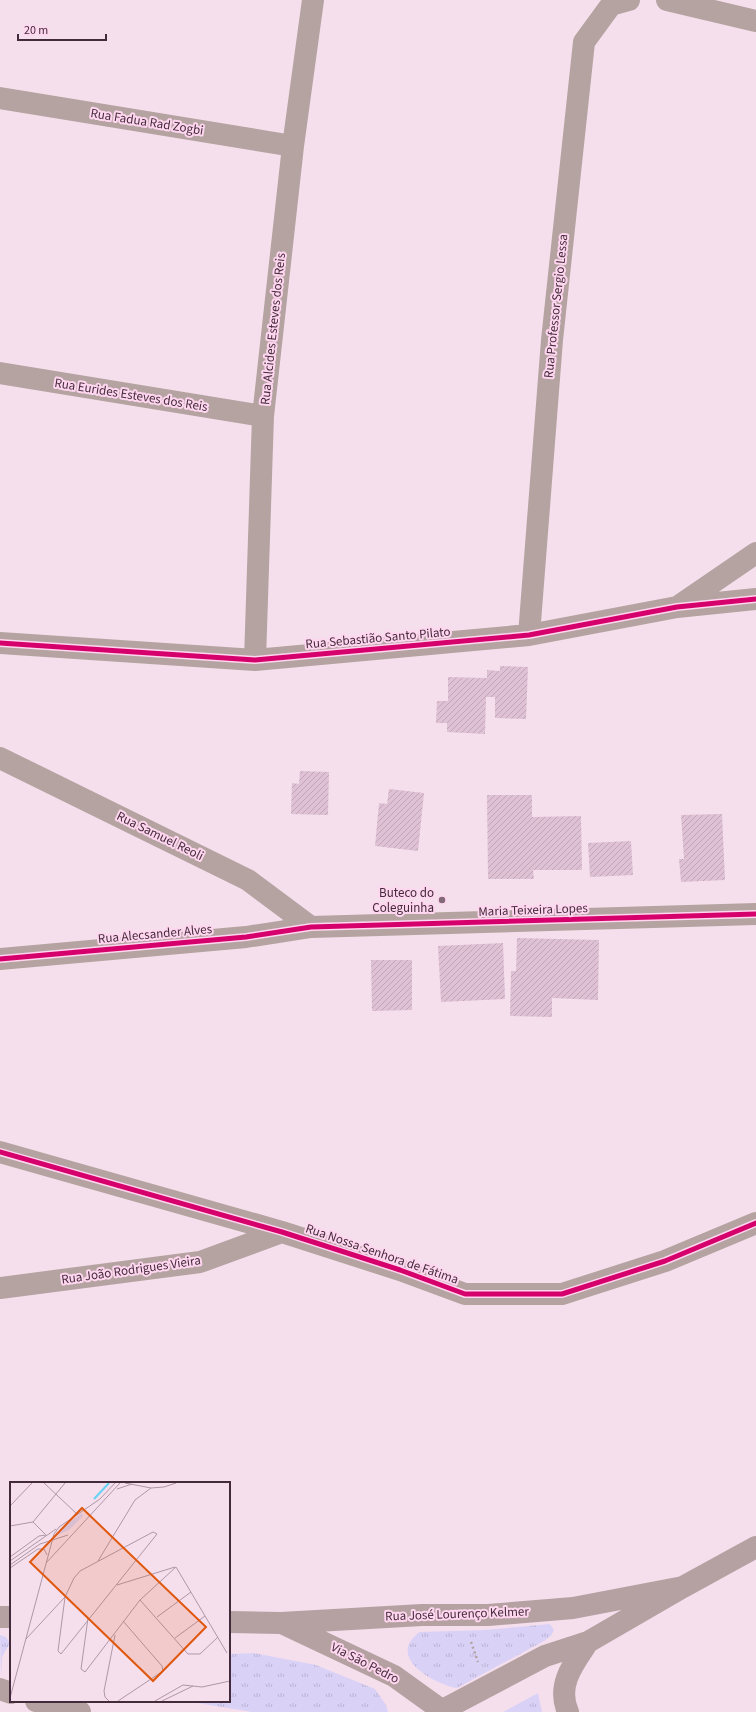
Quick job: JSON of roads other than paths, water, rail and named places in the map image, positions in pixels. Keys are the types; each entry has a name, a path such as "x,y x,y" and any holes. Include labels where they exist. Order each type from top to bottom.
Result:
{"main road":[{"name":"Rua José Lourenço Kelmer","path":"442,1711 546,1656 588,1642 756,1547"},
{"name":"Rua José Lourenço Kelmer","path":"230,1622 281,1623 422,1615 488,1615 573,1608 683,1587"},
{"name":"Via São Pedro","path":"281,1623 394,1676 442,1711"},
{"path":"568,1712 564,1703 564,1691 569,1672 588,1642"},
{"path":"0,1689 10,1693"},
{"path":"40,1702 80,1712"}],"street":[{"name":"Rua Alcides Esteves dos Reis","path":"255,660 263,416 293,146 313,0"},
{"name":"Rua Professor Sergio Lessa","path":"529,635 552,340 584,42 611,5 629,0"},
{"path":"667,0 756,22"},
{"name":"Rua Fadua Rad Zogbi","path":"0,98 293,146"},
{"name":"Rua Eurides Esteves dos Reis","path":"0,373 263,416"},
{"path":"677,607 756,553"},
{"name":"Rua Sebastião Santo Pilato","path":"0,643 255,660 529,635 677,607 756,599"},
{"name":"Rua Samuel Reoli","path":"0,758 248,880 311,927"},
{"name":"Maria Teixeira Lopes","path":"311,927 753,913"},
{"name":"Rua Alecsander Alves","path":"0,959 246,937 311,927"},
{"name":"Rua Nossa Senhora de Fátima","path":"0,1152 282,1232 400,1270 465,1294 562,1294 665,1261 756,1223"},
{"name":"Rua João Rodrigues Vieira","path":"0,1288 200,1262 282,1232"}],"place":[{"name":"Buteco do Coleguinha","path":"442,900"}]}
